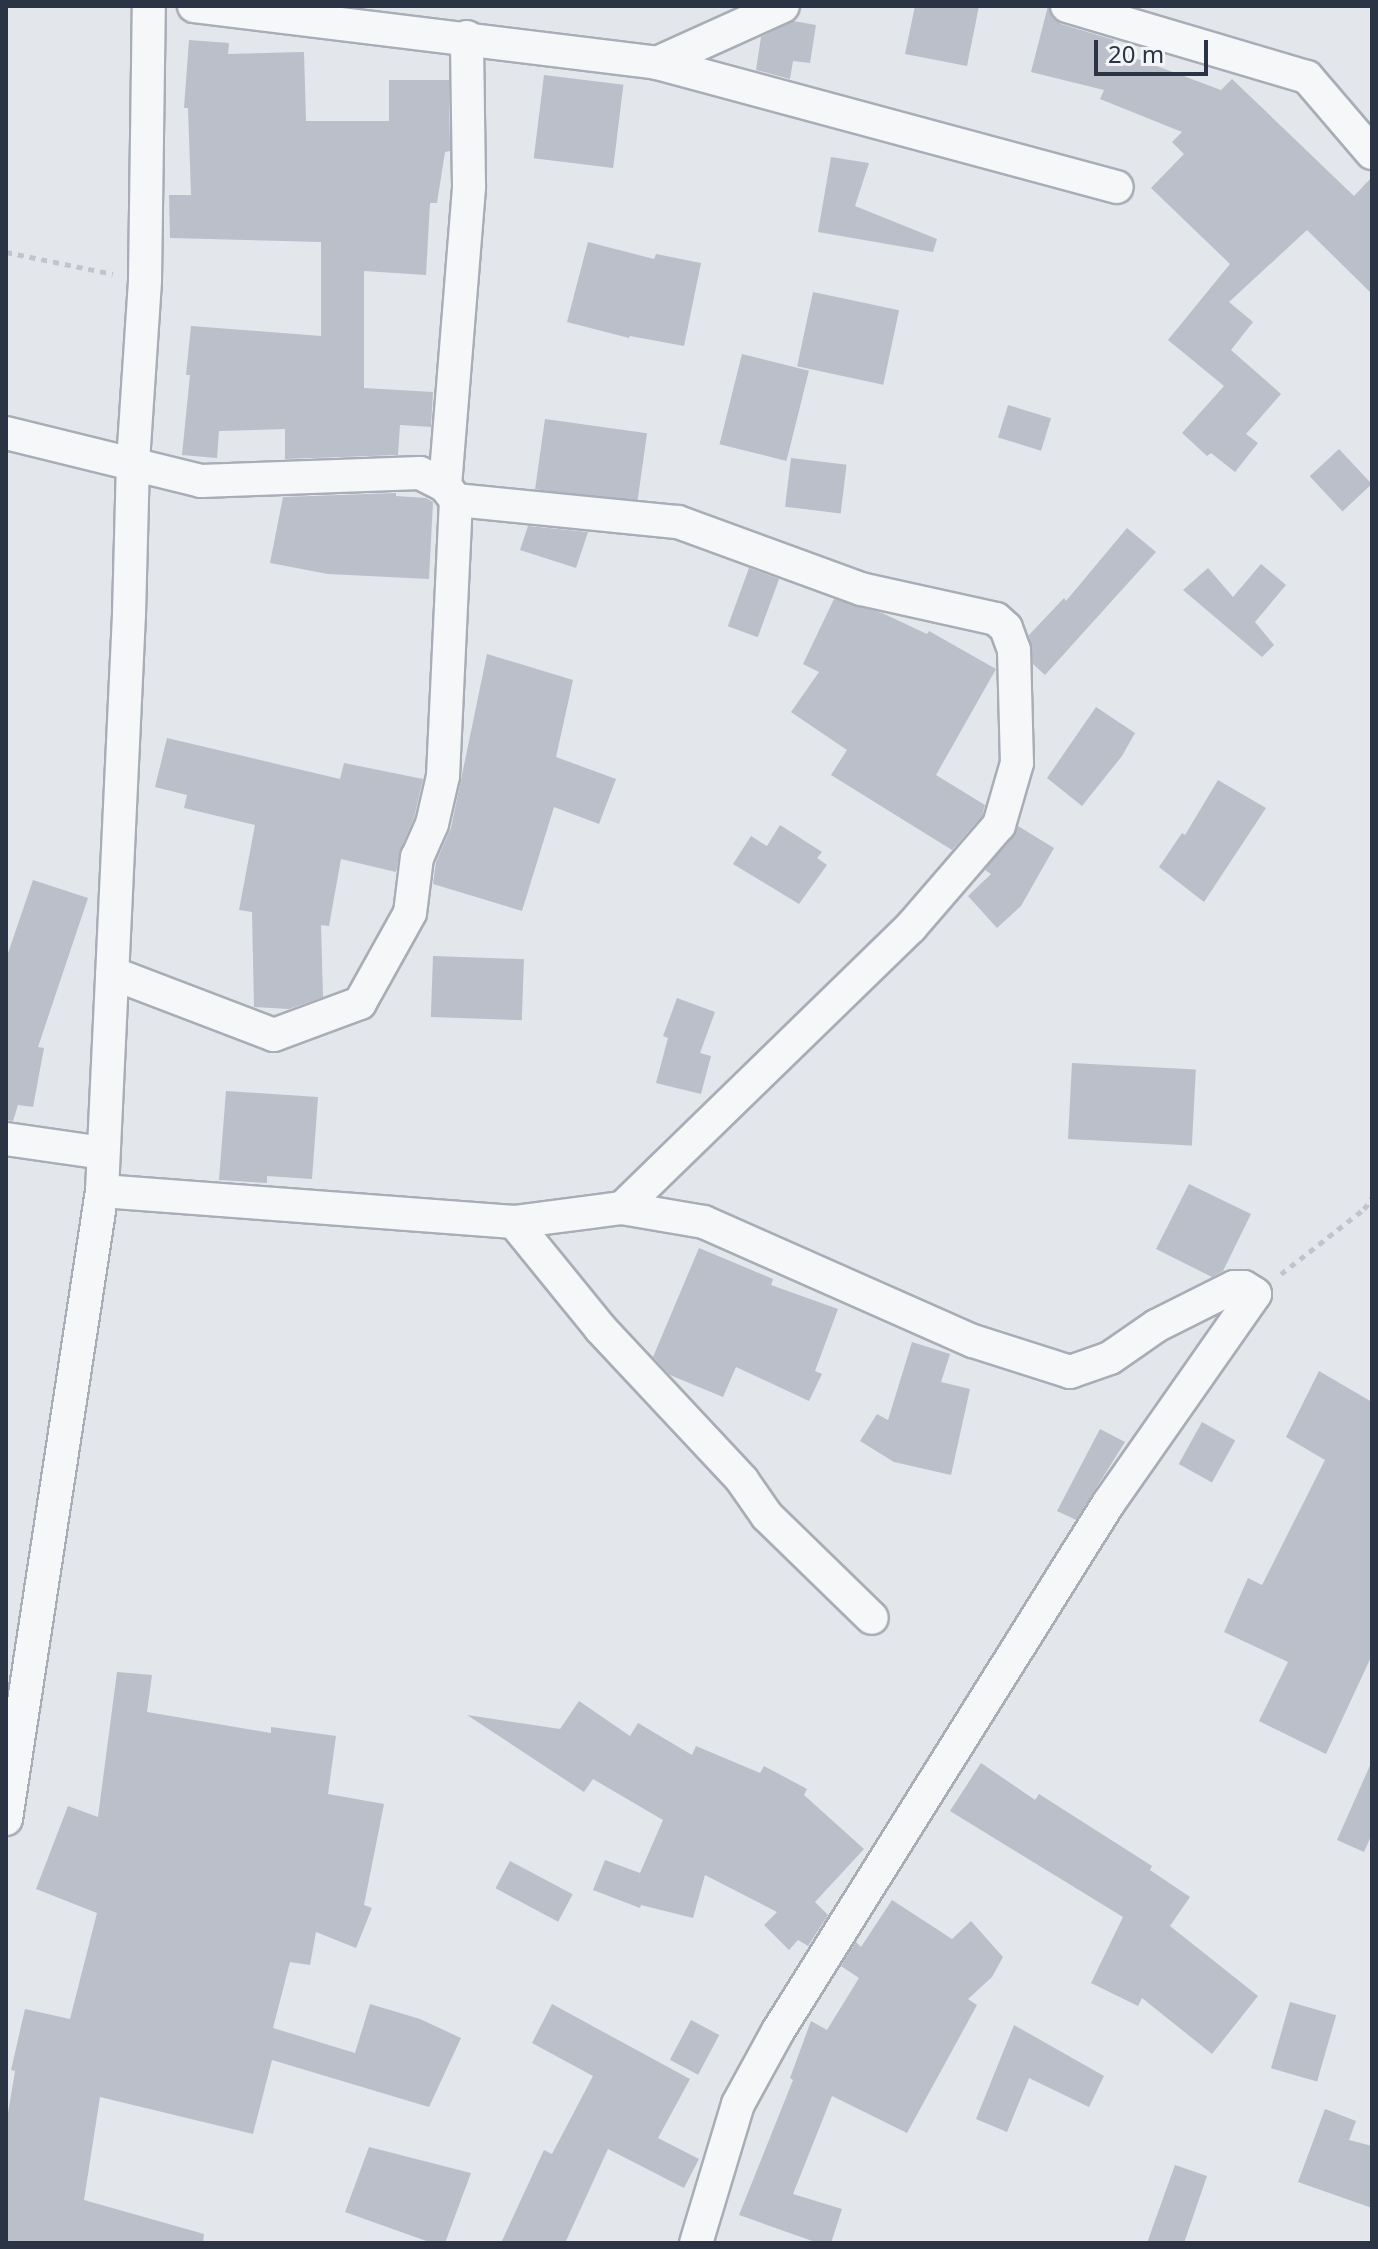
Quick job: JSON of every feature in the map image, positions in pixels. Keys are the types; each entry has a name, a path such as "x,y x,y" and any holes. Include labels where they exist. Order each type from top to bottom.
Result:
{"street":[{"path":"6,1819 102,1191 133,462 145,280 149,6"},
{"path":"194,6 467,37 657,63 1117,187"},
{"path":"657,63 783,6"},
{"path":"1067,6 1307,77 1372,153"},
{"path":"112,973 274,1035 360,1003 410,913 417,857 432,824 443,776 451,493 469,186 467,37"},
{"path":"6,433 201,481 420,473 451,493 678,522 861,589 996,619 1006,628 1014,650 1017,763 999,825 911,927 622,1208"},
{"path":"6,1139 103,1153"},
{"path":"102,1191 514,1222 622,1208 704,1222 973,1341 1054,1370 1070,1372 1110,1358 1156,1326 1234,1287 1244,1287 1255,1294 1108,1504 778,2031 738,2104 696,2243"},
{"path":"514,1222 600,1328 742,1480 767,1516 872,1618"}],"path":[{"path":"6,252 145,280"},
{"path":"1255,1294 1364,1209 1372,1198"}],"building":[{"path":"915,6 979,6 967,66 905,54"},
{"path":"1048,6 1053,18 1061,24 1114,40 1111,49 1221,90 1232,79 1354,196 1372,177 1372,294 1307,230 1229,302 1253,322 1231,350 1281,394 1246,434 1258,443 1235,472 1211,453 1207,456 1182,433 1224,386 1168,340 1230,264 1151,188 1184,154 1172,142 1182,132 1100,99 1104,90 1031,72"},
{"path":"793,21 816,25 810,63 793,61 790,79 756,70 761,37"},
{"path":"189,40 229,43 228,54 304,52 306,121 389,121 389,80 449,80 450,151 445,152 437,203 430,203 426,275 364,271 364,388 433,392 431,427 400,425 398,455 285,459 285,429 219,431 217,458 182,455 190,375 186,375 191,326 321,336 321,242 170,238 169,195 191,195 188,108 184,108"},
{"path":"544,75 623,85 613,168 534,158"},
{"path":"831,157 869,163 855,206 937,239 933,252 818,232"},
{"path":"588,242 654,259 656,254 701,263 684,346 629,338 567,322"},
{"path":"813,292 899,310 883,385 797,366"},
{"path":"742,354 809,371 786,461 720,444"},
{"path":"1008,405 1051,418 1041,451 998,438"},
{"path":"545,419 647,433 637,504 535,489"},
{"path":"1339,449 1372,484 1342,511 1310,476"},
{"path":"791,458 847,465 841,513 785,507"},
{"path":"396,493 396,496 426,498 433,502 429,579 328,574 270,563 283,497"},
{"path":"528,526 588,532 576,568 520,550"},
{"path":"1127,528 1156,552 1045,675 1033,664 1029,635 1064,598 1066,601"},
{"path":"1261,564 1286,585 1255,622 1274,645 1262,657 1183,590 1208,568 1233,597"},
{"path":"749,568 779,579 758,637 728,626"},
{"path":"834,599 882,613 927,634 929,631 996,669 936,775 985,805 982,816 952,850 831,775 847,750 791,712 819,672 803,664"},
{"path":"487,654 573,680 556,757 616,779 599,824 554,807 522,911 433,884 436,862 451,828"},
{"path":"1096,707 1135,733 1122,756 1082,806 1047,778"},
{"path":"167,738 340,779 344,763 423,779 396,872 341,859 329,926 321,925 323,997 289,1009 254,1007 252,912 239,910 255,825 184,808 187,795 155,787"},
{"path":"1218,780 1266,808 1204,902 1159,867 1182,833 1185,835"},
{"path":"780,825 822,852 817,858 827,865 799,904 733,864 751,836 767,846"},
{"path":"1018,826 1054,848 1021,906 997,928 968,896 991,874 985,870"},
{"path":"33,880 88,898 38,1047 44,1048 33,1107 18,1105 13,1121 6,1120 6,959"},
{"path":"433,956 524,959 522,1020 431,1017"},
{"path":"677,998 715,1012 700,1053 711,1056 701,1094 656,1083 668,1038 663,1036"},
{"path":"1072,1063 1196,1069 1192,1145 1068,1139"},
{"path":"226,1091 318,1097 312,1179 267,1176 267,1183 219,1180"},
{"path":"1189,1184 1251,1214 1223,1271 1212,1277 1156,1249"},
{"path":"699,1248 773,1279 771,1285 838,1309 815,1371 822,1374 809,1401 736,1367 723,1397 670,1375 653,1357"},
{"path":"912,1342 950,1354 941,1382 970,1389 951,1475 894,1462 860,1441 877,1414 888,1420"},
{"path":"1319,1371 1372,1402 1372,1655 1326,1754 1259,1721 1288,1662 1224,1632 1248,1578 1262,1585 1325,1460 1286,1437"},
{"path":"1202,1422 1235,1440 1212,1482 1179,1464"},
{"path":"1100,1429 1125,1442 1076,1520 1057,1511"},
{"path":"117,1672 152,1675 147,1712 271,1733 271,1727 336,1736 328,1794 384,1804 364,1905 372,1908 356,1948 316,1932 310,1965 290,1962 273,2028 355,2053 370,2004 420,2019 461,2038 429,2107 272,2060 253,2134 100,2097 84,2200 204,2234 203,2243 6,2243 6,2125 15,2071 11,2070 25,2009 70,2019 97,1913 36,1889 68,1806 98,1817"},
{"path":"579,1701 630,1736 638,1723 692,1755 696,1746 760,1773 764,1766 807,1789 804,1795 864,1849 815,1902 828,1915 808,1946 798,1940 789,1950 764,1925 777,1912 705,1875 693,1918 641,1905 640,1908 593,1890 605,1860 640,1873 663,1820 593,1779 584,1792 467,1715 560,1729"},
{"path":"1372,1761 1372,1834 1364,1852 1337,1840"},
{"path":"981,1763 1035,1800 1039,1794 1152,1866 1150,1870 1190,1897 1170,1926 1258,1996 1212,2054 1142,1998 1138,2006 1091,1983 1123,1917 950,1811"},
{"path":"510,1861 573,1894 558,1922 495,1888"},
{"path":"892,1900 952,1939 971,1921 1003,1957 992,1977 968,1999 977,2005 907,2133 832,2096 793,2194 842,2209 831,2243 818,2243 739,2215 793,2080 790,2078 811,2021 827,2030 859,1978 841,1966 856,1942 861,1947"},
{"path":"1290,2002 1336,2015 1317,2082 1271,2068"},
{"path":"552,2004 690,2079 658,2138 699,2159 684,2188 608,2149 565,2243 501,2243 544,2150 552,2154 593,2076 532,2043"},
{"path":"691,2020 719,2035 698,2075 670,2060"},
{"path":"1014,2025 1104,2076 1089,2107 1029,2078 1007,2132 976,2119"},
{"path":"1325,2109 1356,2121 1349,2140 1372,2146 1372,2208 1298,2182"},
{"path":"369,2147 471,2173 445,2243 432,2243 345,2212"},
{"path":"1175,2165 1207,2176 1184,2243 1147,2243"}]}
